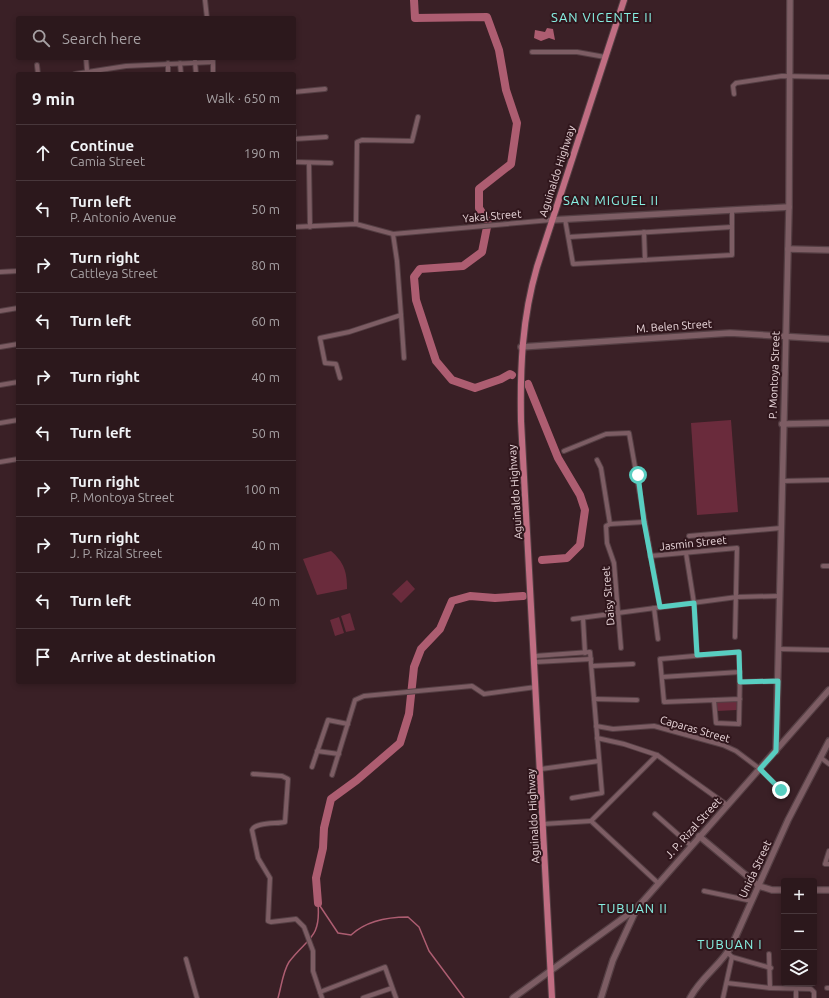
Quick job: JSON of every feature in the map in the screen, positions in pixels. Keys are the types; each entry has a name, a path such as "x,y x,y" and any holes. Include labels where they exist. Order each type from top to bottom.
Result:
{"main road":[{"name":"Aguinaldo Highway","path":"552,998 541,769 521,422 521,347 532,286 551,220 624,0"}],"street":[{"path":"205,0 207,16"},
{"name":"P. Montoya Street","path":"776,751 782,424 789,207 790,0"},
{"path":"532,52 577,52 605,57"},
{"path":"86,60 87,72 168,63 212,60 213,72"},
{"path":"195,62 196,72"},
{"path":"168,63 168,72"},
{"path":"180,63 181,72"},
{"path":"37,64 38,72"},
{"path":"734,94 733,86 736,84 790,75 829,77"},
{"path":"296,92 325,89"},
{"path":"356,224 357,142 362,140 412,141 418,117"},
{"path":"296,139 326,137"},
{"path":"296,162 331,163"},
{"path":"309,163 310,227"},
{"name":"Yakal Street","path":"296,227 356,224 392,234 551,220 789,207"},
{"path":"565,220 573,264 732,255 732,211"},
{"path":"569,237 732,227"},
{"path":"644,232 645,260"},
{"path":"392,234 397,261 404,358"},
{"path":"788,249 829,250"},
{"path":"0,272 16,271"},
{"path":"0,311 16,308"},
{"path":"340,378 336,364 325,363 320,338 349,332 401,315"},
{"name":"M. Belen Street","path":"521,347 717,333 829,339"},
{"path":"0,347 16,344"},
{"path":"0,384 16,382"},
{"path":"0,423 16,420"},
{"path":"782,424 829,424"},
{"path":"564,451 606,434 629,434 638,475 644,522 660,607"},
{"path":"0,462 16,459"},
{"name":"Daisy Street","path":"597,460 601,468 610,524 606,526 606,532 614,563 621,648"},
{"path":"782,481 829,480"},
{"path":"610,524 644,522"},
{"path":"690,536 781,528"},
{"name":"Jasmin Street","path":"650,556 737,548 736,597"},
{"path":"686,553 694,603 697,655"},
{"path":"823,566 829,566"},
{"path":"573,619 736,597 780,596"},
{"path":"735,637 736,597"},
{"path":"654,608 658,639"},
{"path":"583,618 585,653"},
{"path":"778,649 829,650"},
{"path":"535,659 590,652 602,793 572,798"},
{"path":"714,700 716,723 739,724 740,699 739,652 660,659 664,702 714,700 740,699"},
{"path":"535,659 591,659"},
{"path":"592,666 633,664"},
{"path":"662,677 740,672"},
{"path":"740,682 778,681"},
{"path":"332,775 355,700 364,696 472,686 484,694 536,687"},
{"name":"J. P. Rizal Street","path":"601,998 613,960 637,908 690,846 829,690"},
{"path":"594,700 637,700"},
{"path":"312,767 328,720 348,724"},
{"name":"Caparas Street","path":"596,726 614,729 649,726 728,747 760,769 781,790"},
{"path":"597,738 624,744 657,755 727,805"},
{"name":"Unida Street","path":"690,998 706,975 730,955 752,901 829,741"},
{"path":"317,751 339,754"},
{"path":"543,824 591,821 657,755"},
{"path":"820,757 829,764"},
{"path":"541,769 599,761"},
{"path":"253,774 282,776 288,779 285,822 267,823 254,827 252,830 258,858 270,878 268,921 271,922 297,919 304,927 314,955 313,971 322,998"},
{"path":"655,814 690,846"},
{"path":"591,821 658,883"},
{"path":"699,836 759,886 772,890 781,890"},
{"path":"827,864 829,851"},
{"path":"817,890 829,890"},
{"path":"704,891 752,901"},
{"path":"513,998 637,908"},
{"path":"769,954 771,968 770,988"},
{"path":"723,998 727,983 730,955 771,968"},
{"path":"186,959 197,998"},
{"path":"320,992 385,968 396,998"},
{"path":"727,983 770,988 811,989 814,992 814,998"},
{"path":"363,998 392,988"},
{"path":"796,989 796,998"}],"shaded area":[{"path":"547,28 553,29 555,40 549,38 541,41 534,38 535,30 545,32"},
{"path":"731,420 738,512 697,515 691,423"},
{"path":"331,551 342,563 346,577 347,589 317,595 303,559"},
{"path":"407,580 415,589 401,603 392,594"},
{"path":"350,613 355,630 346,632 341,616"},
{"path":"339,617 344,633 335,636 330,620"},
{"path":"737,701 737,710 717,711 717,702"}],"waterway":[{"path":"414,0 415,18 487,17 499,50 506,90 517,123 511,164 479,189 479,208 488,222 482,252 463,266 420,269 414,277 416,300 436,361 452,380 475,388 501,379 510,374 512,375"},
{"path":"528,384 558,458 580,495 585,510 580,545 567,558 542,560"},
{"path":"318,903 316,878 323,848 324,828 331,799 357,780 400,743 409,714 414,667 421,649 440,629 452,601 470,596 495,598 523,596"},
{"path":"318,903 338,933 351,935 357,930 371,923 393,918 408,917 419,927 429,951 464,998"},
{"path":"278,998 289,962 315,931 318,916 318,904"}],"district":[{"name":"SAN VICENTE II","path":"602,17"},
{"name":"SAN MIGUEL II","path":"611,200"},
{"name":"TUBUAN II","path":"633,908"},
{"name":"TUBUAN I","path":"730,944"}],"route":[{"path":"638,475 644,522 660,607 694,603 697,655 739,652 740,682 778,681 776,751 760,769 781,790"}]}
